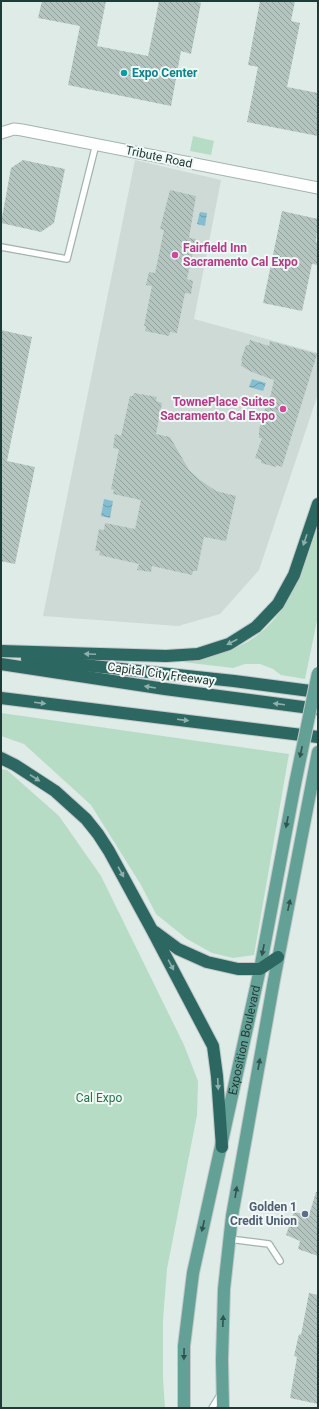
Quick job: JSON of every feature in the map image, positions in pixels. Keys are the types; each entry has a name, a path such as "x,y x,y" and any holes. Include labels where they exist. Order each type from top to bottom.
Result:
{"highway":[{"path":"1,651 166,656 198,654 229,644 256,627 278,604 294,575 318,504"},
{"path":"1,658 234,681 318,692"},
{"name":"Capital City Freeway","path":"1,664 165,689 318,709"},
{"path":"1,698 318,737"},
{"path":"1,758 16,765 55,791 86,819 109,851 213,1046 217,1076 222,1147"},
{"path":"152,930 178,949 207,962 238,969 260,969 278,957"}],"main road":[{"name":"Exposition Boulevard","path":"184,1408 184,1346 188,1305 199,1245 222,1147 260,969 294,784 318,672"},
{"name":"Exposition Boulevard","path":"223,1408 224,1296 229,1239 239,1173 278,957 318,752"}],"street":[{"name":"Tribute Road","path":"1,132 14,129 22,130 318,188"}],"lane":[{"path":"1,247 67,259 96,144"},
{"path":"229,1239 269,1244 280,1261"},
{"path":"212,1408 223,1390"}],"shaded area":[{"path":"135,160 221,180 194,319 318,353 318,394 259,570 220,614 178,626 43,616"}],"green space":[{"path":"193,136 214,141 211,155 190,151"},
{"path":"318,526 318,616 305,679 281,675 273,669 260,664 245,664 233,668 174,661 207,657 233,649 255,637 272,622 286,603 297,581"},
{"path":"1,713 289,754 254,955 233,958 212,953 187,939 156,914 141,885 91,805 24,744 1,736"},
{"name":"Cal Expo","path":"1,769 7,770 59,816 101,876 184,1045 198,1081 197,1115 167,1269 163,1320 163,1378 165,1408 1,1408"}],"water":[{"path":"200,212 207,213 205,226 197,224"},
{"path":"252,379 266,383 263,391 249,387"},
{"path":"104,499 113,501 110,518 101,516"}],"building":[{"path":"42,1 106,1 97,46 148,56 159,1 193,1 201,3 191,54 181,51 171,106 68,85 80,26 38,18"},
{"path":"260,1 295,1 291,21 300,23 287,87 318,93 318,136 247,122 258,67 248,65"},
{"path":"23,160 65,169 54,223 41,232 1,223 11,168"},
{"name":"Fairfield Inn Sacramento Cal Expo","path":"170,190 196,196 189,238 196,239 187,279 193,281 191,294 185,293 177,333 170,332 169,336 145,331 146,326 144,326 152,286 146,285 149,272 155,273 164,230 160,229"},
{"path":"282,211 318,219 316,242 318,243 318,265 312,264 302,311 263,303"},
{"path":"1,330 32,337 7,461 35,467 15,564 1,561"},
{"name":"TownePlace Suites Sacramento Cal Expo","path":"250,340 269,346 270,341 317,354 282,467 261,463 261,460 255,458 262,438 259,438 259,431 262,416 270,398 274,380 252,372 241,366 241,360 246,345 249,345"},
{"path":"134,393 157,397 156,401 162,403 156,434 170,437 189,470 216,491 236,496 226,541 204,537 197,571 193,571 192,575 152,566 151,572 137,570 139,564 99,555 100,551 95,551 99,529 104,530 105,523 135,529 141,500 113,494 114,490 111,489 119,449 113,448 115,434 121,436 130,396 133,396"},
{"path":"316,1192 318,1192 318,1256 298,1249 300,1241 286,1235 294,1212 309,1215"},
{"path":"309,1293 318,1295 318,1404 290,1398 297,1357 294,1356 299,1334 301,1335"}],"place":[{"name":"Expo Center","path":"124,73"},
{"name":"Fairfield Inn Sacramento Cal Expo","path":"175,255"},
{"name":"TownePlace Suites Sacramento Cal Expo","path":"283,409"},
{"name":"Golden 1 Credit Union","path":"305,1214"}]}
